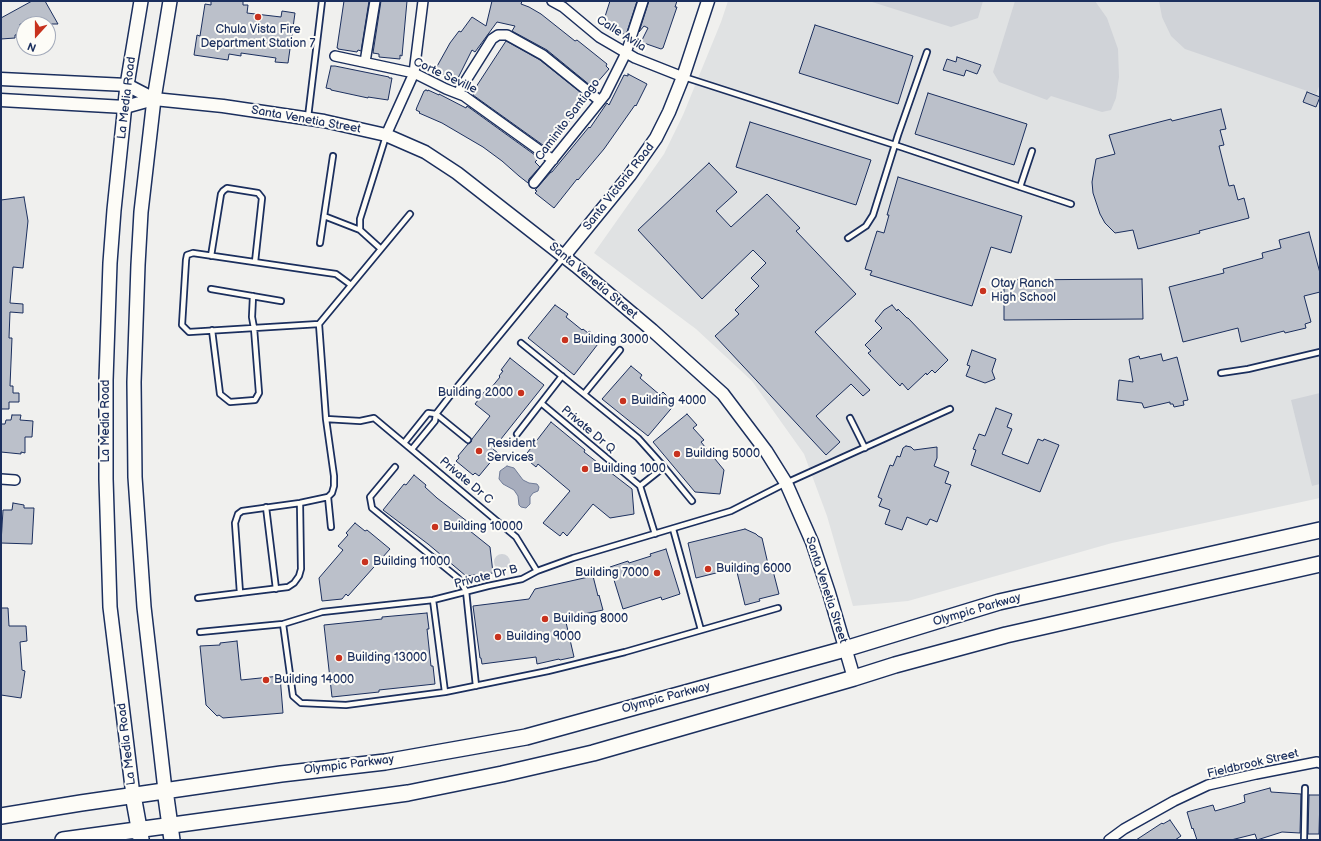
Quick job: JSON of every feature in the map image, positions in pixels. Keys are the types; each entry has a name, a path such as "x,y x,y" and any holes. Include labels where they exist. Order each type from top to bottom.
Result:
{"main road":[{"name":"La Media Road","path":"140,835 133,795 110,607 106,479 106,380 110,263 114,210 124,107 141,1"},
{"path":"170,1 154,99 141,212 134,382 135,478 144,608 170,833"},
{"name":"Olympic Parkway","path":"1,816 165,790 281,774 385,762 526,737 845,649 999,602 1320,530"},
{"path":"63,840 170,833 408,793 502,774 593,753 895,665 1006,635 1320,564"}],"street":[{"path":"365,62 375,1"},
{"path":"386,135 414,72 422,1"},
{"name":"Calle Avila","path":"552,1 563,7 600,37 634,58 683,77"},
{"name":"Caminito Santiago","path":"534,183 605,95 626,53 643,1"},
{"name":"Santa Victoria Road","path":"564,256 630,175 656,138 669,112 683,77 708,1"},
{"path":"458,93 492,39 498,35 507,35 543,55 600,101"},
{"name":"Corte Seville","path":"335,56 414,72 446,89 464,96 553,160"},
{"name":"Santa Venetia Street","path":"1,79 127,85 154,99"},
{"name":"Santa Venetia Street","path":"1,100 124,107 154,99 223,106 324,121 386,135 425,152 438,160 564,256 652,330 723,394 766,451 786,483 812,542 830,593 854,678"},
{"path":"1,480 15,480"},
{"name":"Fieldbrook Street","path":"1109,840 1124,829 1174,801 1208,785 1317,762 1320,763"}],"lane":[{"path":"308,119 322,1"},
{"path":"848,238 866,226 874,214 895,145 927,52"},
{"path":"683,77 895,145 1071,204"},
{"path":"360,230 360,219 386,135"},
{"path":"1020,186 1032,151"},
{"path":"320,243 333,156"},
{"path":"211,256 221,194 227,188 258,193 262,198 255,262"},
{"path":"240,593 236,518 238,514 242,511 300,503 328,497 332,493 334,476 326,419 319,324 410,214"},
{"path":"324,216 360,230 381,249"},
{"path":"319,324 189,332 182,325 187,255 193,253 336,274 351,285"},
{"path":"410,448 435,421 436,414 564,256"},
{"path":"211,289 281,301"},
{"path":"212,330 220,394 230,402 255,400 259,393 252,317 253,296"},
{"path":"521,342 638,438 692,501"},
{"path":"584,394 620,350"},
{"path":"1221,373 1248,370 1320,352"},
{"path":"516,434 562,376"},
{"name":"Private Dr Q","path":"541,404 640,486"},
{"name":"Private Dr B","path":"200,632 283,624 322,612 434,600 466,591 522,579 537,571 573,558 731,511 786,483 950,409"},
{"path":"404,443 428,413 436,414 468,440"},
{"name":"Private Dr C","path":"326,419 360,421 374,418 516,537 537,571"},
{"path":"850,418 865,448"},
{"path":"395,467 370,497 372,508 458,578 466,591 476,686"},
{"path":"655,534 640,486 664,467"},
{"path":"328,497 331,527"},
{"path":"198,598 276,589 288,587 294,583 302,568 300,503"},
{"path":"266,507 276,589"},
{"path":"673,529 702,630"},
{"path":"434,600 445,692"},
{"path":"283,624 294,696 301,703 346,705 445,692 548,671 625,652 778,608"},
{"path":"1304,840 1305,788"}],"shaded area":[{"name":"Otay Ranch High School","path":"728,1 1320,1 1320,498 1112,543 908,601 853,606 827,516 804,454 752,381 696,329 594,253 664,154 683,115"},
{"path":"869,1 983,1 978,18 951,27"},
{"path":"1015,1 1095,1 1107,18 1118,49 1119,77 1116,98 1111,110 1102,112 1051,96 1047,100 999,82 993,72"},
{"path":"1159,1 1320,1 1320,84 1316,94 1185,49 1171,36 1162,17"},
{"path":"1320,393 1320,484 1312,486 1291,400"},
{"path":"502,554 508,556 510,562 508,568 502,570 496,568 494,562 496,556"}],"water":[{"path":"507,466 514,468 523,480 529,483 537,484 539,487 538,491 533,493 530,497 530,504 526,508 519,505 518,496 514,490 503,484 499,479 500,471"}],"building":[{"path":"32,1 45,1 53,16 16,16 15,38 1,39 1,18"},
{"path":"211,1 243,1 243,5 248,5 247,13 281,17 282,11 295,13 288,63 275,62 276,58 241,53 241,56 229,54 228,60 194,55 197,35 200,36 205,4 211,5"},
{"path":"344,1 369,1 361,51 358,50 357,52 337,48"},
{"path":"381,1 407,1 402,56 400,55 400,59 379,57 379,54 373,53"},
{"path":"492,1 522,1 521,4 541,14 575,41 577,40 607,64 606,66 609,69 595,85 593,83 591,86 547,50 512,31 515,26 497,22 475,52 472,50 457,80 453,78 452,80 435,70 450,43 459,31 461,32 472,17 486,26"},
{"path":"610,1 637,1 626,35 602,26"},
{"path":"649,1 677,1 675,7 677,7 663,48 661,49 641,42 648,28 644,26 639,32"},
{"path":"815,25 913,56 898,104 799,73"},
{"path":"506,41 540,60 584,95 582,97 586,101 547,148 473,95 474,90"},
{"path":"957,57 981,65 977,74 966,70 964,76 943,70 947,59 956,62"},
{"path":"331,66 392,78 388,100 368,98 326,88"},
{"path":"628,74 647,84 636,106 635,105 604,149 578,180 577,179 554,208 535,193 537,191 535,190 589,127 590,128 607,103 609,105 624,75 628,76"},
{"path":"426,90 439,94 466,108 467,106 539,158 535,162 540,167 529,179 528,183 483,147 442,123 419,113 420,112 416,110 424,91"},
{"path":"1307,92 1320,97 1316,107 1303,102"},
{"path":"928,93 1027,124 1014,165 915,134"},
{"path":"1221,109 1226,129 1220,130 1224,145 1219,146 1229,186 1234,185 1238,200 1244,198 1249,218 1199,231 1200,233 1138,249 1133,230 1115,233 1105,223 1100,214 1093,193 1092,182 1096,159 1115,154 1109,135 1171,119 1172,121"},
{"path":"750,122 871,160 856,205 736,167"},
{"path":"709,163 737,192 716,211 731,227 767,194 800,228 796,231 856,294 815,332 870,390 863,396 851,384 816,416 840,442 826,455 715,336 739,314 735,310 759,286 751,278 766,263 753,250 702,299 638,230"},
{"path":"898,177 1022,216 1011,253 991,247 972,306 870,275 872,271 865,269 877,231 884,233 889,215 887,215"},
{"path":"24,197 28,221 23,268 13,267 10,303 23,304 23,313 10,312 9,338 12,338 10,386 13,386 13,393 19,393 19,402 9,402 9,409 1,409 1,200"},
{"path":"1309,232 1320,273 1320,292 1304,296 1311,322 1305,324 1306,328 1285,333 1284,331 1241,342 1238,328 1183,342 1169,287 1224,273 1223,269 1263,258 1262,253 1281,248 1279,240"},
{"path":"1142,279 1143,319 1004,320 1004,280"},
{"name":"Building 3000","path":"555,305 568,314 566,317 582,330 583,329 588,333 589,331 601,340 574,375 528,338"},
{"path":"892,305 897,311 898,309 908,318 948,360 935,373 932,370 927,375 926,373 908,390 902,383 900,386 868,353 871,351 865,345 882,328 875,321 884,310"},
{"path":"972,350 996,359 992,371 995,379 985,383 966,376 970,366 967,365"},
{"path":"1161,354 1163,361 1177,357 1188,400 1183,401 1184,405 1174,407 1173,404 1170,404 1170,402 1144,408 1142,403 1117,400 1119,380 1133,382 1129,359 1139,356 1140,359"},
{"path":"510,358 544,385 493,449 498,453 479,476 475,473 473,475 456,461 459,458 458,456 471,442 490,416 475,404 485,391 487,393 500,377 499,376 503,371 501,370"},
{"name":"Building 4000","path":"631,366 642,375 640,378 660,395 663,392 675,404 648,436 602,399"},
{"path":"996,408 1012,414 1007,427 1012,429 1002,454 1028,464 1038,439 1043,441 1044,439 1059,445 1040,492 971,465 976,450 973,449 979,434 985,436"},
{"name":"Building 5000","path":"687,414 697,425 693,428 704,440 701,442 724,470 720,494 695,492 653,442"},
{"path":"12,415 21,415 20,420 33,421 32,437 25,437 25,453 1,452 1,424 5,424 6,420 11,420"},
{"name":"Building 1000","path":"551,422 585,450 584,452 632,489 634,514 610,518 593,504 567,536 563,532 560,536 543,523 570,491 538,464 536,467 524,457"},
{"path":"906,446 911,447 914,450 937,447 937,458 934,466 949,472 945,483 951,485 937,522 930,519 927,525 907,517 902,530 885,524 890,510 879,506 882,499 878,497 890,465 893,466 897,456 900,457 903,448"},
{"name":"Building 10000","path":"414,475 426,485 425,487 437,498 468,522 465,527 490,547 493,573 466,576 428,544 383,510 404,484 406,485"},
{"path":"13,503 24,505 24,508 34,508 32,544 1,543 3,510 12,510"},
{"name":"Building 11000","path":"355,523 365,531 367,530 390,549 348,596 346,594 342,599 322,601 319,578 343,550 338,546 348,535 346,533"},
{"name":"Building 6000","path":"745,529 762,538 768,564 771,563 779,594 759,599 760,601 745,605 736,568 696,578 688,543"},
{"name":"Building 7000","path":"666,549 680,594 662,600 661,597 623,609 610,567 651,556 650,554"},
{"path":"593,576 603,610 565,618 574,657 537,664 536,657 482,664 473,606 529,599 535,589"},
{"path":"1,608 8,608 9,626 26,626 27,641 20,642 22,670 25,671 21,698 1,695"},
{"path":"427,613 429,629 427,629 431,666 433,666 435,684 332,697 324,625 382,619 382,617"},
{"name":"Building 14000","path":"237,641 241,680 280,676 283,713 223,718 219,715 217,716 206,705 200,646 220,645 220,643"},
{"path":"1270,788 1271,792 1301,794 1300,833 1282,832 1257,840 1255,834 1231,840 1197,840 1187,812 1213,805 1215,811 1236,805 1245,802 1244,795"},
{"path":"1309,795 1320,795 1319,834 1308,834"},
{"path":"1170,820 1181,836 1175,840 1136,840 1162,823 1163,824"}],"place":[{"name":"Chula Vista Fire Department Station 7","path":"258,17"},
{"name":"Otay Ranch High School","path":"983,291"},
{"name":"Building 3000","path":"565,340"},
{"name":"Building 2000","path":"521,393"},
{"name":"Building 4000","path":"623,401"},
{"name":"Resident Services","path":"479,451"},
{"name":"Building 5000","path":"677,454"},
{"name":"Building 1000","path":"585,469"},
{"name":"Building 10000","path":"435,527"},
{"name":"Building 11000","path":"365,562"},
{"name":"Building 6000","path":"708,569"},
{"name":"Building 7000","path":"657,573"},
{"name":"Building 8000","path":"545,619"},
{"name":"Building 9000","path":"498,637"},
{"name":"Building 13000","path":"339,658"},
{"name":"Building 14000","path":"266,680"}]}
